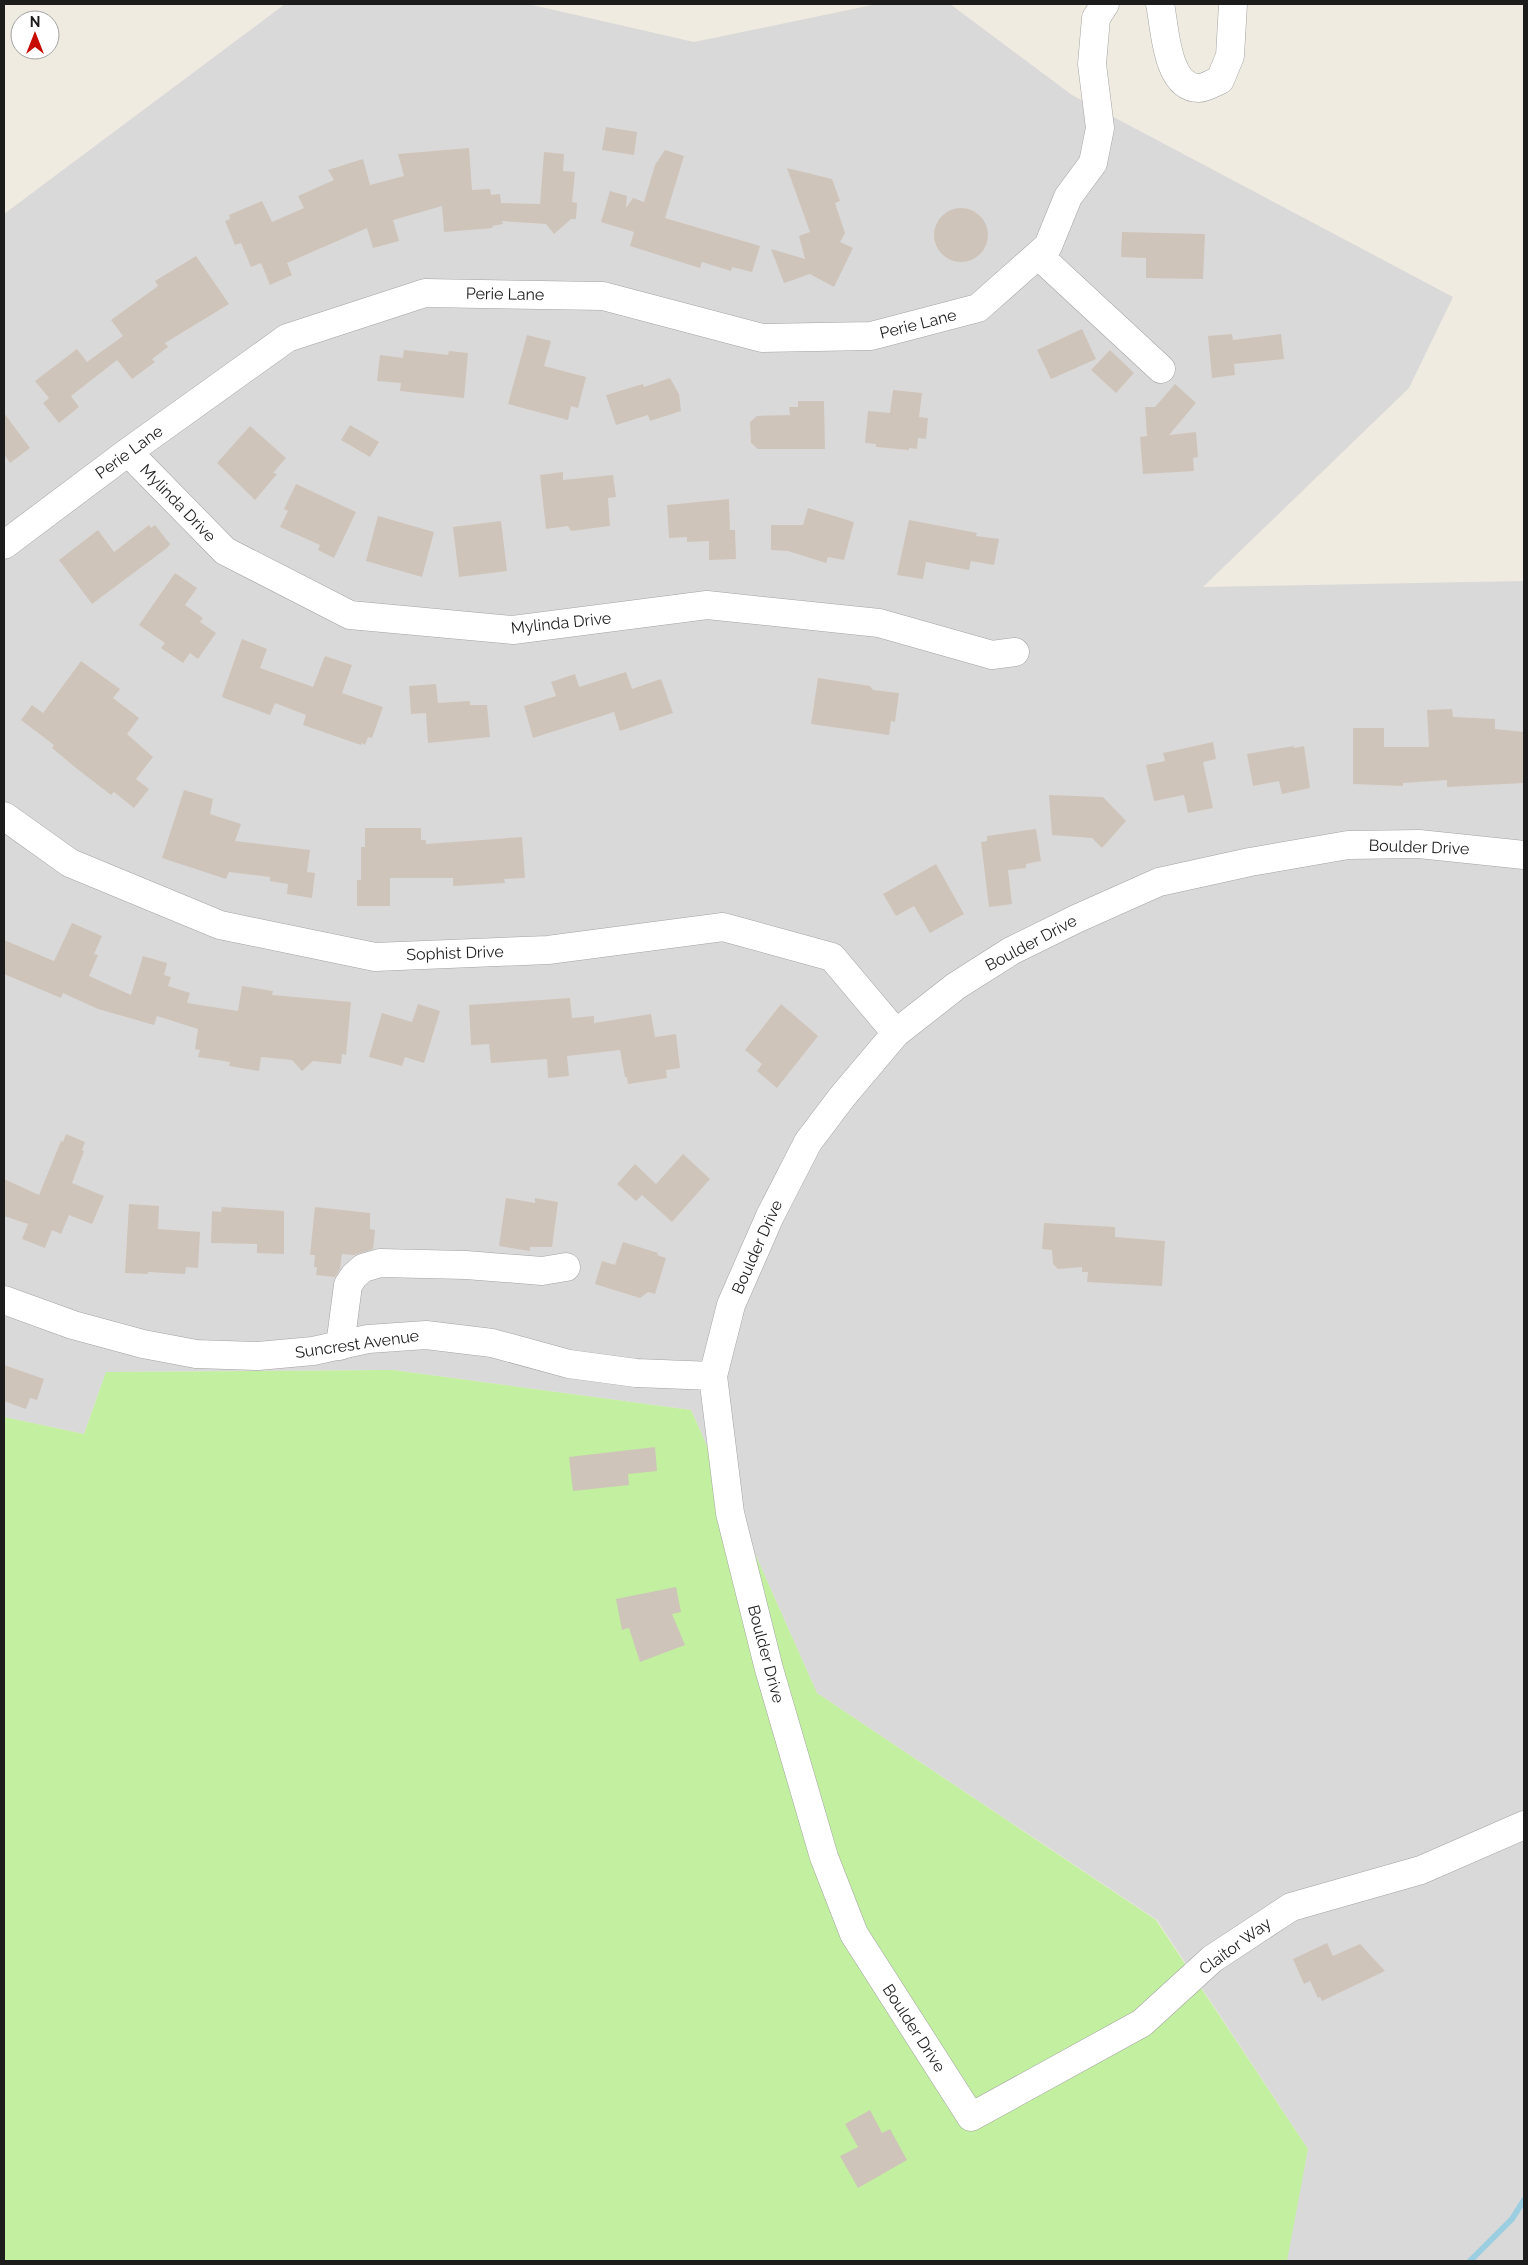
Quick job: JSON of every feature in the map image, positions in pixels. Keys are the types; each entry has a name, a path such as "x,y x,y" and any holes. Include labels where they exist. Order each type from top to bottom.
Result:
{"street":[{"path":"1105,4 1096,18 1092,64 1100,128 1093,163 1068,197 1043,250 1160,369"},
{"path":"1160,4 1172,66 1183,83 1199,88 1220,80 1227,64 1230,56 1233,4"},
{"name":"Perie Lane","path":"4,545 128,452 287,338 425,293 603,296 762,338 871,336 978,308 1043,250"},
{"name":"Mylinda Drive","path":"128,452 225,551 350,615 513,630 707,605 879,623 992,655 1016,652"},
{"name":"Sophist Drive","path":"4,816 70,862 220,925 375,956 548,950 723,927 832,956 896,1034"},
{"name":"Boulder Drive","path":"971,2117 854,1934 824,1857 769,1669 730,1513 714,1376 731,1305 770,1216 808,1142 896,1034 956,986 1011,951 1076,919 1159,882 1250,862 1348,845 1419,844 1524,855"},
{"path":"340,1346 348,1285 363,1268 380,1263 466,1265 542,1271 566,1267"},
{"name":"Suncrest Avenue","path":"4,1300 73,1325 142,1344 196,1354 258,1356 313,1351 368,1339 426,1335 492,1343 569,1364 636,1373 714,1376"},
{"name":"Claitor Way","path":"971,2117 1142,2023 1212,1959 1291,1907 1421,1870 1524,1825"}],"shaded area":[{"path":"285,4 528,4 694,42 877,4 950,4 1072,95 1453,297 1409,388 1203,587 1524,581 1524,2261 1286,2261 1308,2149 1157,1920 817,1693 691,1410 393,1370 106,1372 84,1434 4,1417 4,214"}],"green space":[{"path":"393,1370 691,1410 817,1693 1156,1920 1308,2149 1287,2261 4,2261 4,1417 84,1434 106,1372"}],"building":[{"path":"606,127 637,132 634,155 602,150"},
{"path":"469,148 472,190 490,189 491,195 500,194 501,203 540,204 544,152 564,154 563,171 575,172 572,202 577,203 576,219 571,219 554,234 546,224 502,221 503,224 492,226 493,228 444,232 442,206 393,220 399,241 373,248 367,228 287,263 292,275 270,285 261,263 251,267 241,243 235,245 225,221 230,219 229,215 262,201 272,222 304,208 298,196 334,180 328,170 363,159 370,185 404,176 398,154"},
{"path":"665,150 684,156 665,218 760,246 752,272 732,267 731,271 702,262 700,268 630,246 634,232 601,222 610,191 627,196 626,208 633,198 644,202 655,165"},
{"path":"787,168 832,179 840,201 835,203 845,233 840,242 853,248 834,287 810,274 784,283 771,249 805,259 799,236 810,232"},
{"path":"961,208 971,210 980,216 986,225 988,235 986,245 980,254 971,260 961,262 951,260 942,254 936,245 934,235 936,225 942,216 951,210"},
{"path":"1122,232 1205,234 1203,279 1146,278 1146,258 1121,257"},
{"path":"196,256 229,304 165,343 168,347 152,359 155,362 132,379 117,360 71,396 79,407 59,423 43,403 49,398 35,381 77,349 87,362 123,336 111,320 158,286 155,281"},
{"path":"1082,329 1096,359 1051,379 1037,350"},
{"path":"1232,334 1233,340 1281,334 1284,359 1234,364 1235,375 1212,378 1208,336"},
{"path":"527,335 551,341 544,366 586,377 578,408 571,406 568,420 508,404"},
{"path":"404,350 448,355 449,351 468,353 464,398 400,391 401,383 377,381 380,355 403,358"},
{"path":"1110,350 1134,373 1116,393 1091,370"},
{"path":"670,378 679,394 681,411 650,421 648,415 616,425 606,395 643,384 644,387"},
{"path":"1175,384 1196,403 1169,435 1196,432 1198,457 1193,458 1194,471 1143,474 1140,437 1147,436 1145,407 1155,407"},
{"path":"893,390 922,393 919,417 928,418 926,439 918,438 917,449 876,447 876,444 865,443 868,411 890,413"},
{"path":"798,401 824,401 825,449 758,449 751,443 750,422 757,416 790,415 789,407 798,407"},
{"path":"4,413 30,448 10,463 4,454"},
{"path":"350,425 379,442 370,457 341,440"},
{"path":"250,426 286,458 273,473 277,474 255,500 217,463"},
{"path":"563,472 563,480 613,475 616,497 608,498 610,526 571,531 568,526 546,529 540,475"},
{"path":"296,484 356,512 334,558 318,550 320,545 280,527 288,511 284,509"},
{"path":"729,499 730,530 735,530 736,559 709,560 709,541 687,542 687,537 669,538 667,505"},
{"path":"808,508 854,522 844,560 828,557 826,563 788,551 771,550 771,525 803,525"},
{"path":"378,516 434,532 422,577 366,561"},
{"path":"909,520 977,533 976,536 999,539 994,565 971,561 969,570 926,562 923,579 897,575"},
{"path":"501,521 507,571 459,577 453,527"},
{"path":"149,525 151,528 155,525 170,544 92,604 59,560 98,530 114,552"},
{"path":"175,573 197,588 185,605 203,618 200,622 216,633 198,659 190,653 183,663 161,648 165,643 139,625"},
{"path":"242,639 267,649 260,668 313,687 325,656 352,665 342,693 383,707 372,738 368,737 365,745 362,743 361,745 303,725 306,715 275,703 270,715 224,698 222,696"},
{"path":"81,661 120,689 113,698 139,718 127,734 153,757 136,779 149,789 134,808 114,792 111,795 76,768 52,748 54,745 21,720 32,705 43,713"},
{"path":"626,672 632,689 661,679 673,713 620,731 614,712 533,738 524,706 556,696 551,682 575,674 579,687"},
{"path":"818,678 870,686 873,690 899,693 895,722 891,721 889,735 811,724"},
{"path":"436,684 438,703 470,701 470,705 487,705 490,737 428,743 426,713 411,714 409,686"},
{"path":"1452,709 1453,717 1495,719 1495,729 1524,732 1524,783 1447,787 1447,780 1403,783 1403,786 1353,784 1353,728 1384,728 1384,747 1429,747 1427,710"},
{"path":"1213,742 1216,759 1203,762 1213,808 1188,813 1184,795 1154,801 1146,765 1165,761 1163,753"},
{"path":"1294,746 1294,748 1304,746 1310,788 1282,794 1279,781 1253,786 1247,754"},
{"path":"184,790 213,799 210,814 241,824 235,841 310,850 307,872 315,873 312,898 287,894 288,884 270,881 270,877 229,872 226,879 162,858"},
{"path":"1049,795 1103,797 1126,821 1102,848 1092,838 1052,835"},
{"path":"365,828 421,828 421,840 426,840 426,844 522,837 525,878 504,879 505,883 453,886 453,878 390,878 390,906 357,906 357,880 361,880 361,847 365,847"},
{"path":"1036,829 1041,861 1026,864 1026,868 1008,870 1012,904 989,907 981,842 987,841 987,836"},
{"path":"936,864 964,914 930,933 914,906 896,916 883,894"},
{"path":"72,923 102,936 94,954 98,955 89,976 131,995 143,956 167,963 164,975 171,977 168,986 190,993 187,1003 238,1011 242,986 273,991 272,995 351,1002 346,1055 342,1054 341,1064 313,1061 302,1071 292,1060 261,1057 259,1071 229,1066 230,1062 198,1057 200,1050 195,1049 198,1029 157,1016 154,1025 98,1009 63,993 61,998 4,974 4,940 54,961"},
{"path":"570,998 572,1018 594,1016 594,1023 651,1014 655,1037 676,1034 680,1068 666,1070 667,1078 628,1084 620,1050 567,1056 569,1076 548,1078 547,1059 491,1063 489,1044 471,1045 469,1005"},
{"path":"418,1004 440,1011 424,1063 405,1057 402,1066 369,1057 382,1013 412,1022"},
{"path":"781,1004 818,1036 777,1088 757,1071 762,1064 745,1050"},
{"path":"66,1134 85,1142 82,1150 84,1151 72,1183 104,1196 92,1224 69,1215 61,1234 52,1230 45,1248 22,1239 28,1224 4,1216 4,1179 39,1195 61,1141 63,1142"},
{"path":"683,1154 710,1179 672,1222 642,1195 636,1201 617,1184 635,1164 656,1184"},
{"path":"506,1198 535,1203 535,1198 558,1202 552,1247 530,1247 530,1251 499,1246"},
{"path":"129,1204 159,1206 158,1229 200,1232 198,1268 186,1267 185,1274 125,1273"},
{"path":"222,1207 284,1211 284,1254 257,1253 257,1244 211,1243 212,1211 221,1212"},
{"path":"315,1207 370,1213 370,1229 375,1230 373,1249 354,1255 342,1254 340,1269 335,1277 316,1275 317,1267 314,1267 315,1255 310,1255"},
{"path":"1044,1223 1115,1227 1115,1237 1165,1241 1162,1286 1087,1282 1088,1272 1082,1272 1082,1267 1058,1269 1053,1264 1052,1250 1042,1249"},
{"path":"623,1242 658,1253 657,1255 666,1258 655,1294 648,1292 640,1298 595,1284 602,1261 615,1265"},
{"path":"4,1365 44,1379 37,1400 30,1398 26,1409 4,1401"},
{"path":"655,1447 657,1471 628,1474 629,1485 573,1491 569,1457"},
{"path":"676,1587 681,1612 672,1614 685,1645 640,1662 629,1628 622,1630 616,1599"},
{"path":"1327,1943 1333,1956 1360,1944 1385,1971 1322,2001 1320,1997 1318,1998 1310,1981 1304,1984 1293,1959"},
{"path":"870,2110 882,2133 890,2129 907,2160 858,2188 840,2156 858,2147 845,2124"}],"waterway":[{"path":"1470,2261 1512,2219 1524,2200"}]}
